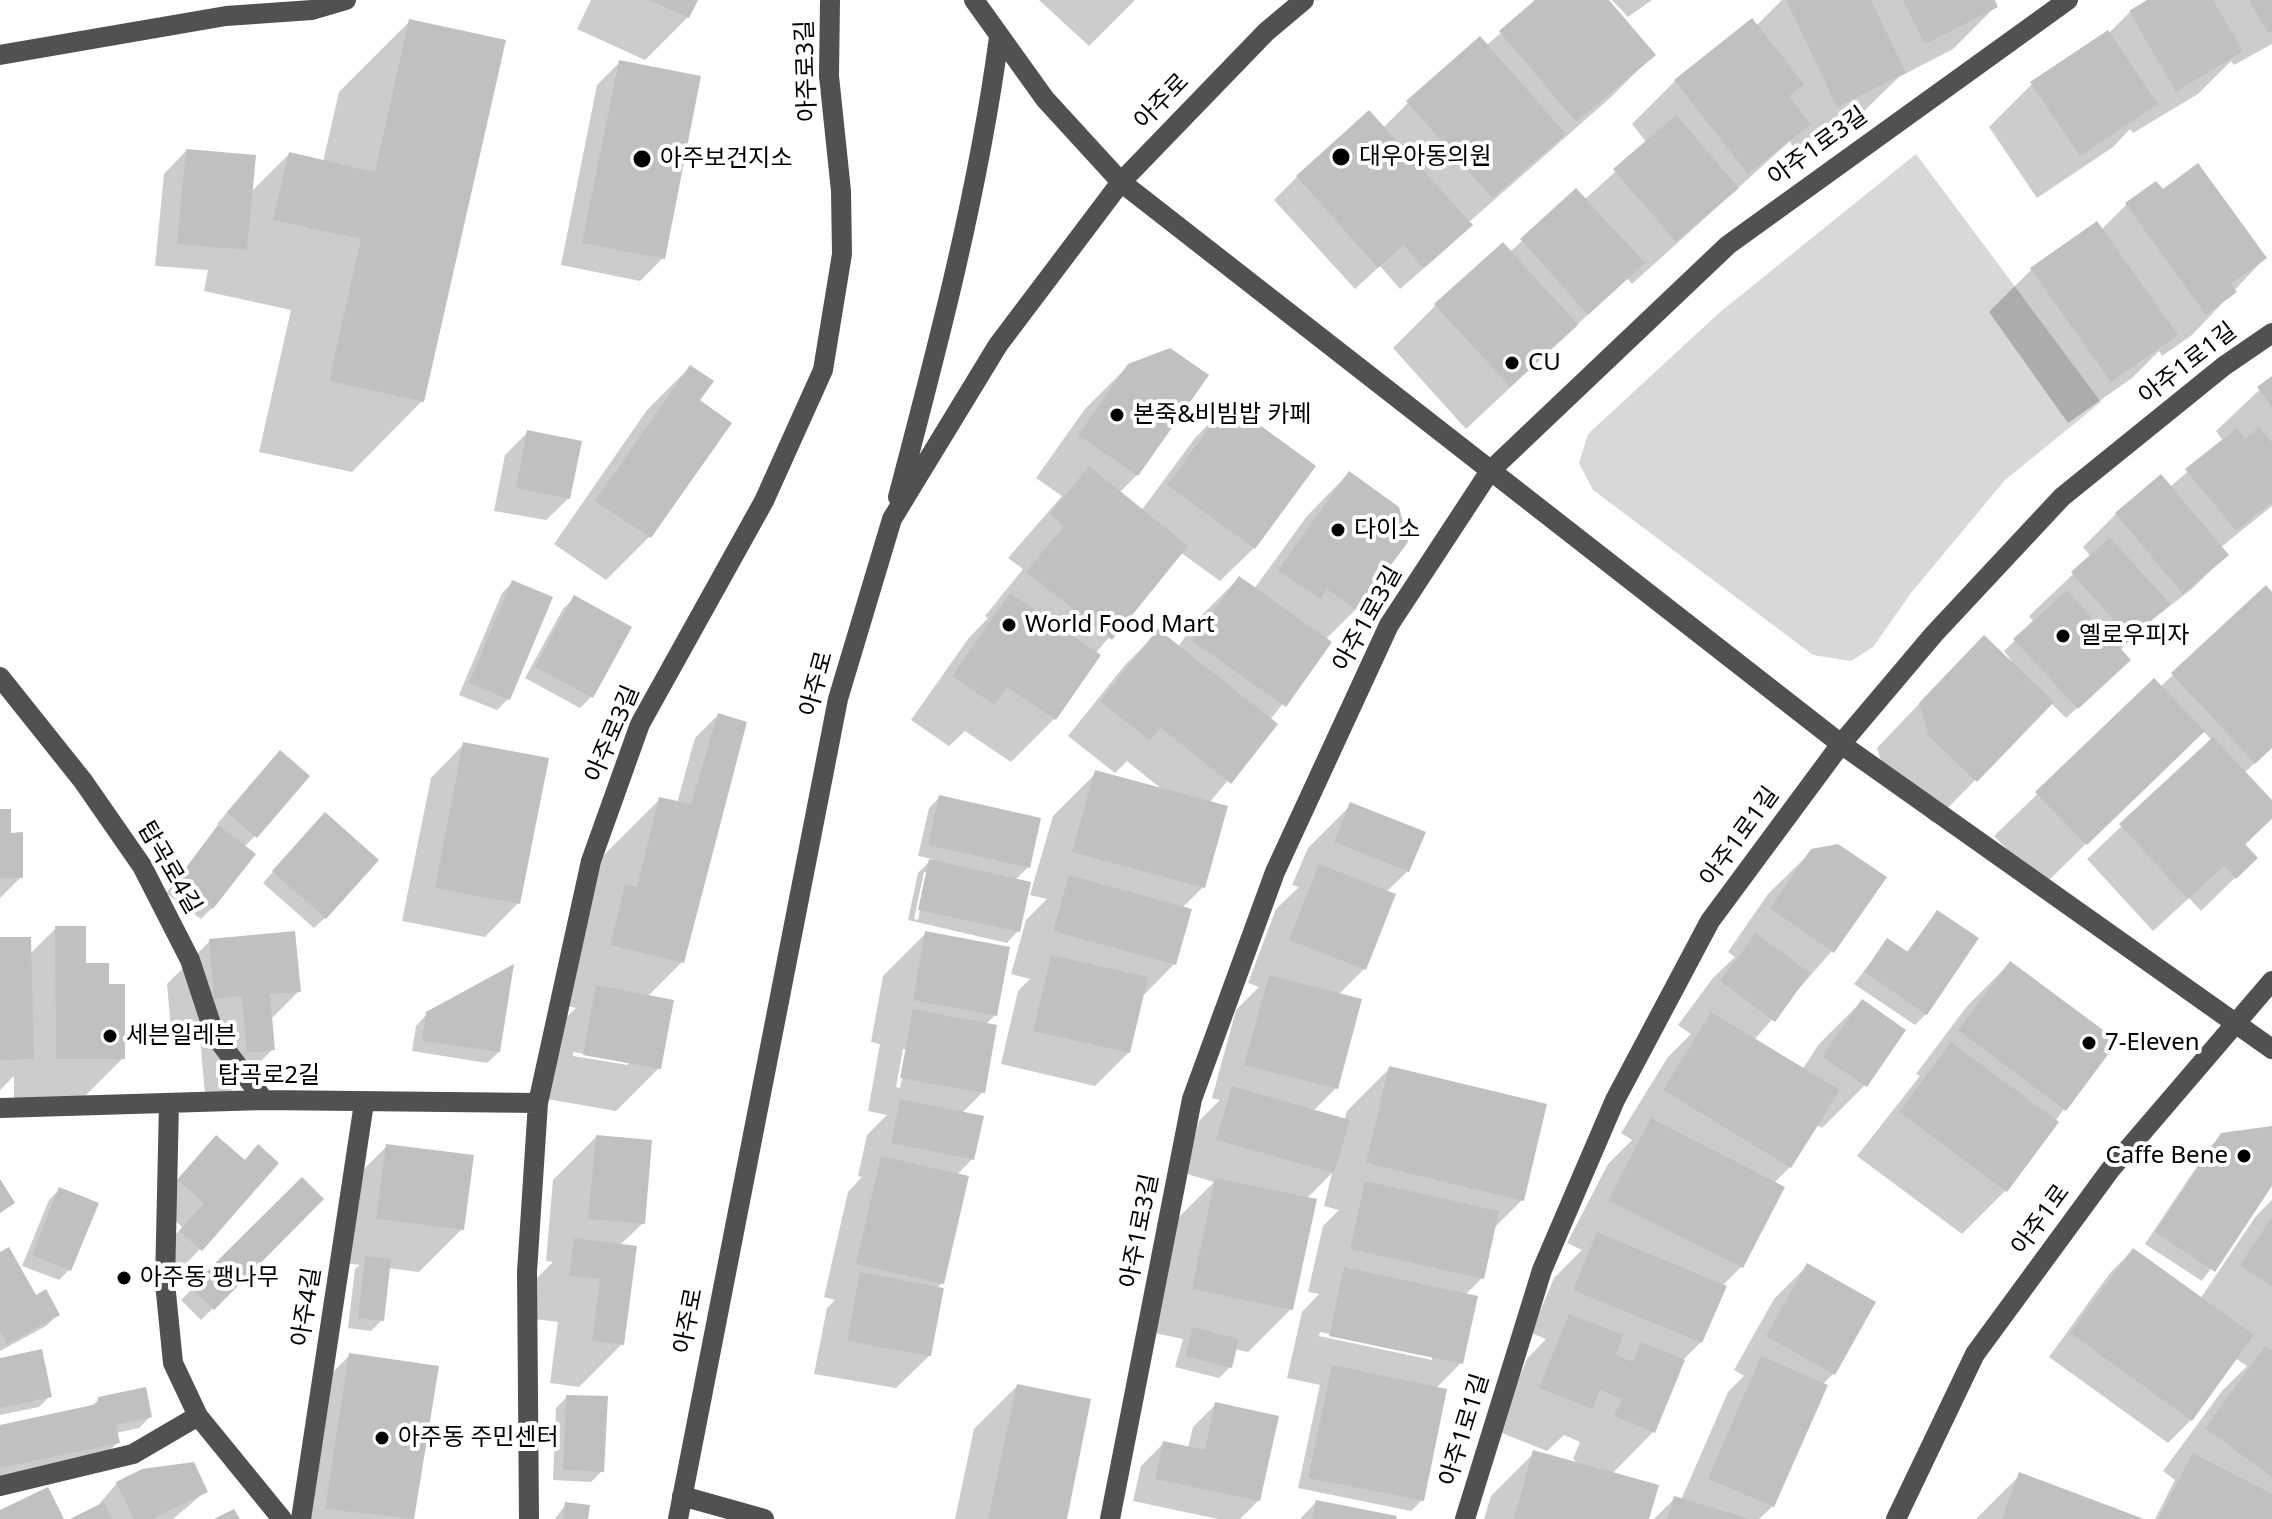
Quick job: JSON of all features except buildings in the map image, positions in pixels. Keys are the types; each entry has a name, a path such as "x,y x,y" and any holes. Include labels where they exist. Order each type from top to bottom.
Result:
{"street":[{"path":"0,55 226,16 312,10 346,0"},
{"name":"아주로3길","path":"529,1519 527,1272 538,1103 591,861 640,724 764,501 823,370 842,254 841,191 829,76 830,0"},
{"path":"974,0 1045,99 1121,182 1841,744 2272,1049"},
{"name":"아주로","path":"678,1519 838,699 892,519 998,345 1121,182 1266,32 1304,0"},
{"name":"아주1로3길","path":"1110,1519 1192,1099 1275,872 1389,625 1490,471 1728,245 2068,0"},
{"path":"892,519 960,258 988,119 999,37"},
{"name":"아주1로1길","path":"1465,1519 1542,1270 1615,1100 1710,921 1841,744 1934,634 2062,497 2224,366 2272,333"},
{"name":"탑곡로4길","path":"0,677 83,781 142,866 190,960 215,1036 264,1100"},
{"name":"아주1로","path":"1896,1519 1975,1354 2110,1170 2272,981"},
{"name":"탑곡로2길","path":"0,1108 264,1100 538,1103"},
{"path":"169,1103 165,1283 173,1363 198,1416 282,1519"},
{"name":"아주4길","path":"301,1519 364,1103"},
{"path":"0,1486 133,1454 198,1416"},
{"path":"682,1496 764,1519"}],"shaded area":[{"path":"1916,154 2101,402 2005,480 1911,593 1873,647 1851,661 1813,655 1593,490 1579,463 1588,434 1719,313"}],"place":[{"name":"대우아동의원","path":"1341,157"},
{"name":"아주보건지소","path":"642,159"},
{"name":"CU","path":"1512,363"},
{"name":"본죽&비빔밥 카페","path":"1117,415"},
{"name":"다이소","path":"1338,530"},
{"name":"World Food Mart","path":"1009,625"},
{"name":"옐로우피자","path":"2063,636"},
{"name":"세븐일레븐","path":"110,1036"},
{"name":"7-Eleven","path":"2089,1043"},
{"name":"Caffe Bene","path":"2244,1156"},
{"name":"아주동 팽나무","path":"124,1278"},
{"name":"아주동 주민센터","path":"382,1438"}]}
